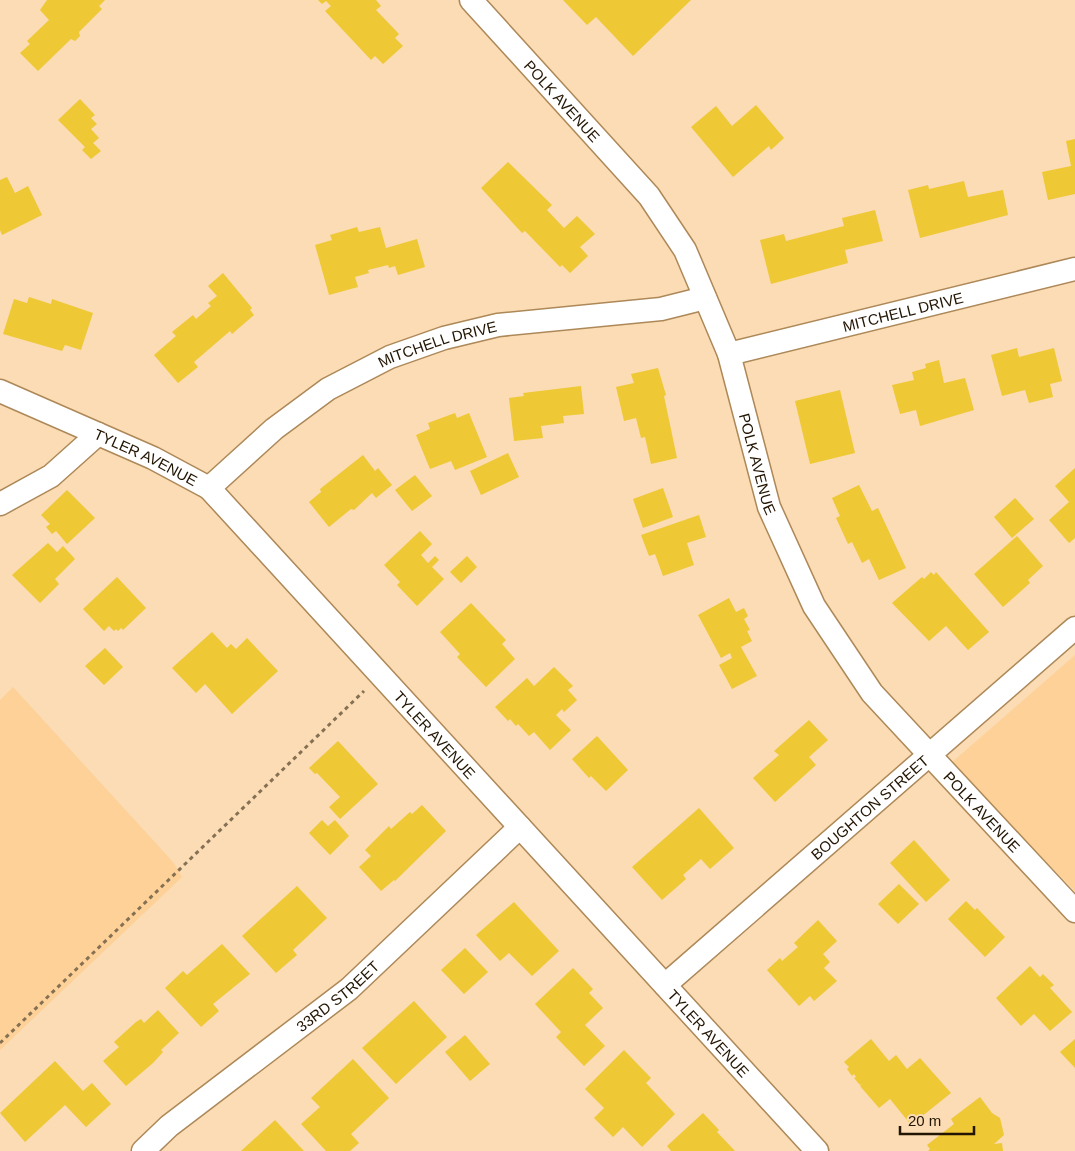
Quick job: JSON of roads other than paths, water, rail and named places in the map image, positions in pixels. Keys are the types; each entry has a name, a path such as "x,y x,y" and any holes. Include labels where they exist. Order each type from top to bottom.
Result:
{"street":[{"name":"POLK AVENUE","path":"471,0 649,196 685,250 729,354 769,507 814,606 872,693 1075,911"},
{"name":"MITCHELL DRIVE","path":"729,354 1075,269"},
{"name":"MITCHELL DRIVE","path":"209,488 274,429 328,388 390,357 444,338 498,325 661,309 705,298"},
{"name":"TYLER AVENUE","path":"0,391 153,458 209,488 817,1151"},
{"path":"0,504 51,476 98,434"},
{"name":"BOUGHTON STREET","path":"665,985 1075,628"},
{"name":"33RD STREET","path":"143,1151 169,1126 349,988 520,827"}]}
